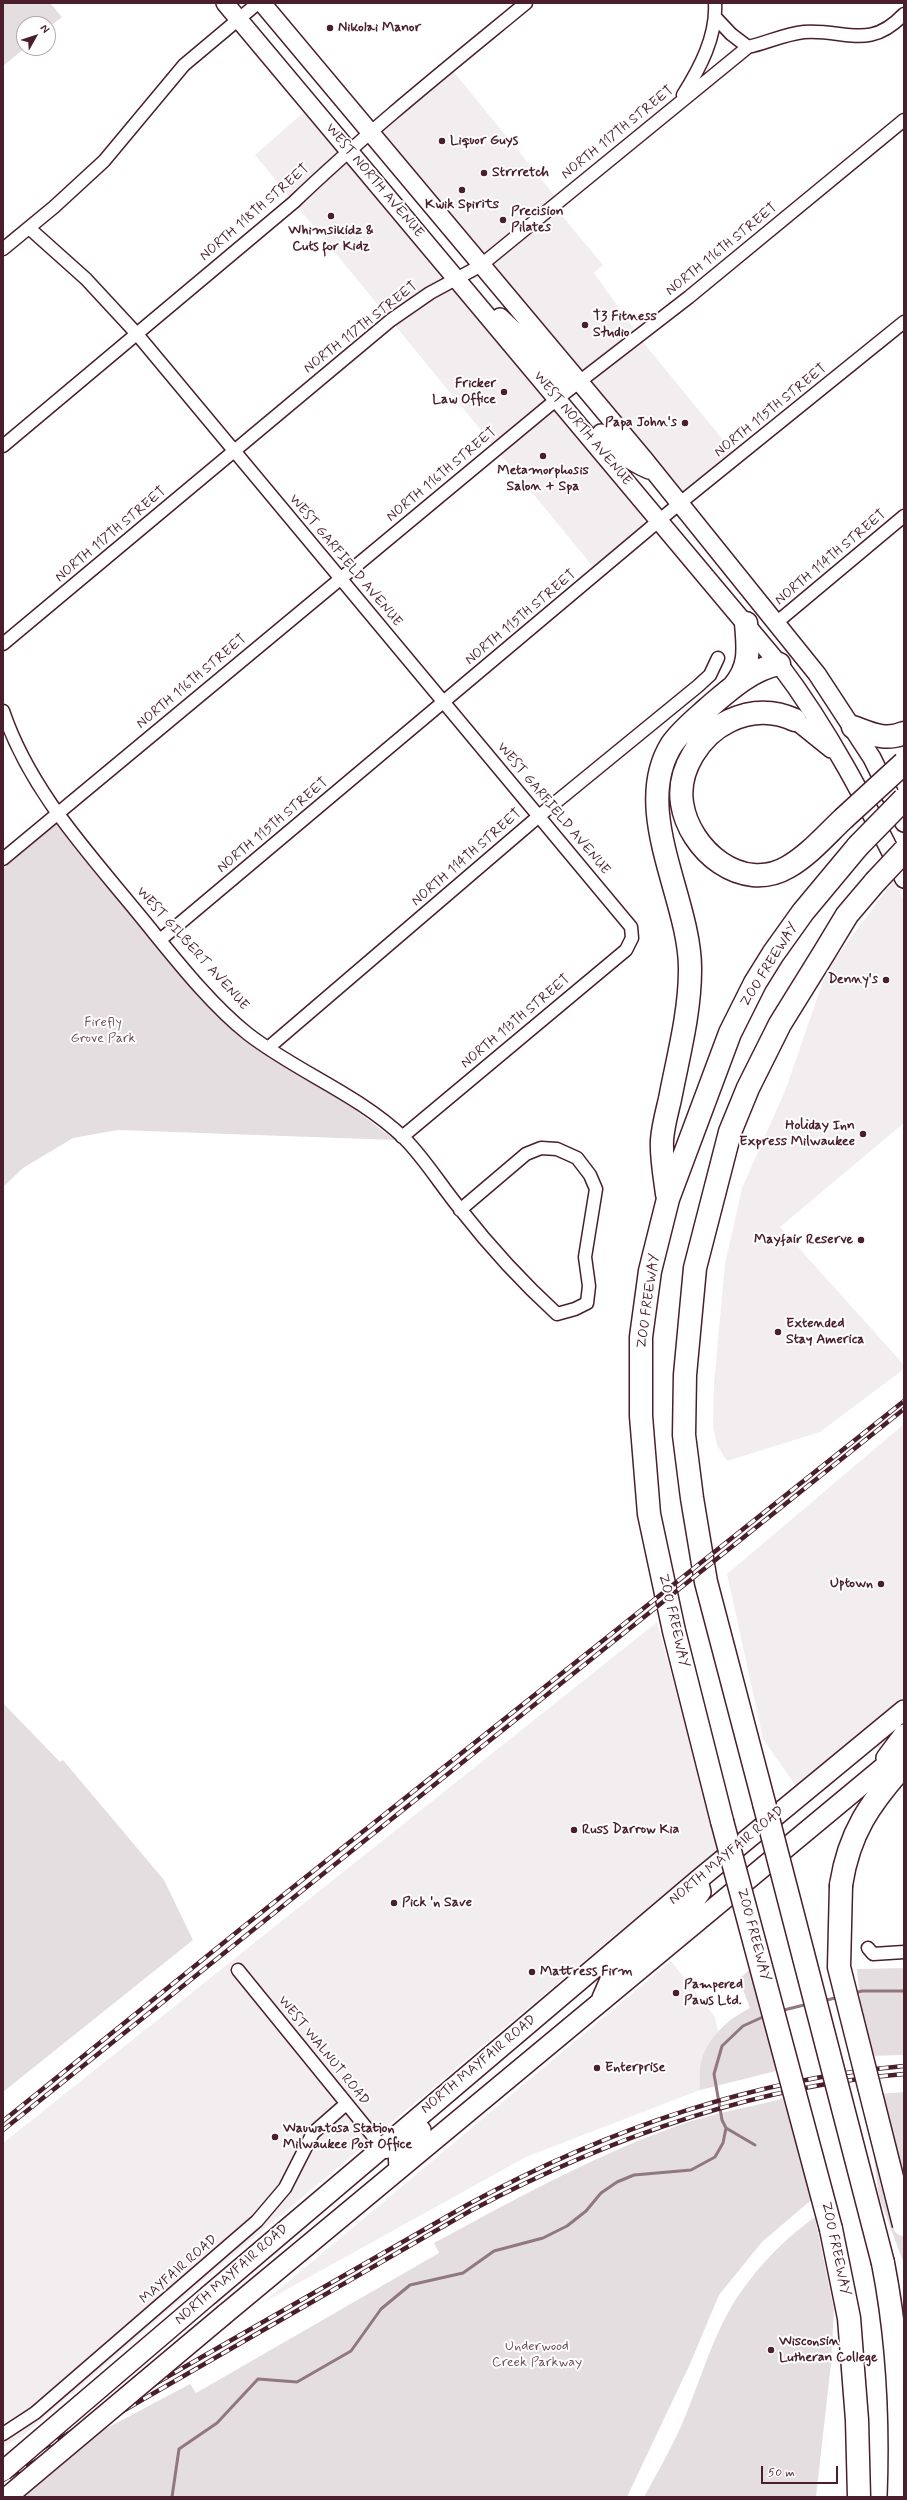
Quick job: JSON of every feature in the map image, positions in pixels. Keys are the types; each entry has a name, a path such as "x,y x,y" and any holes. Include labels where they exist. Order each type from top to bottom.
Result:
{"highway":[{"path":"732,687 747,666 748,655 746,623"},
{"path":"668,1199 662,1140 683,1031 688,995 690,958 661,829 658,792 662,769 673,743 687,726 732,687 760,670 779,664"},
{"path":"795,720 761,712 742,715 716,727 693,754 684,776 682,802 691,831 709,854 732,871 753,876 772,873 788,867 904,763"},
{"path":"853,727 880,737 894,737 904,733"},
{"name":"ZOO FREEWAY","path":"859,2497 857,2420 849,2318 831,2229 722,1820 674,1631 648,1514 641,1416 641,1338 650,1271 668,1199 730,1032 755,983 803,912 858,846 904,800"},
{"path":"899,2497 900,2419 896,2356 883,2263 706,1582 692,1498 684,1427 685,1375 695,1268 730,1132 748,1088 780,1024 847,915 904,851"},
{"path":"904,1765 874,1799 853,1838 845,1863 838,1917 839,1968 904,2225"}],"main road":[{"name":"WEST NORTH AVENUE","path":"225,3 779,664 820,721 844,761 904,879"},
{"name":"WEST NORTH AVENUE","path":"262,3 480,266 655,472 822,681 877,766 904,823"},
{"path":"479,306 500,317 520,336 555,377 568,383 578,382"},
{"path":"557,399 578,406 614,448 635,464 655,472"},
{"path":"779,664 794,665 822,681"},
{"path":"795,720 809,729 844,761"},
{"name":"NORTH MAYFAIR ROAD","path":"3,2471 381,2147 698,1880 904,1710"},
{"path":"868,1781 904,1734"},
{"name":"NORTH MAYFAIR ROAD","path":"7,2497 600,2001 904,1750"},
{"path":"600,2001 616,1966 693,1903 701,1892 698,1880"},
{"path":"400,2168 397,2157 404,2144 500,2064 544,2011"},
{"path":"227,2312 282,2249 377,2166 382,2157 381,2147"}],"street":[{"path":"3,249 29,228 115,150 175,75 238,18 258,3"},
{"name":"NORTH 118TH STREET","path":"3,446 294,202 339,159 350,152 370,133 526,3"},
{"path":"680,102 701,66 716,18 715,3"},
{"name":"NORTH 117TH STREET","path":"3,644 391,320 418,300 480,266 748,47 803,32 839,33 860,37 875,33 894,24 904,14"},
{"path":"716,18 731,34 748,47"},
{"name":"NORTH 116TH STREET","path":"3,859 557,399 689,297 904,120"},
{"name":"WEST GARFIELD AVENUE","path":"29,228 86,279 136,334 235,451 339,579 444,702 628,923"},
{"name":"NORTH 115TH STREET","path":"160,940 680,503 904,322"},
{"name":"NORTH 114TH STREET","path":"776,623 904,516"},
{"name":"NORTH 114TH STREET","path":"268,1048 539,816 706,679 715,668 718,658"},
{"name":"WEST GILBERT AVENUE","path":"3,710 11,736 34,779 57,814 160,940 216,1004 247,1033 268,1048 328,1082 402,1137 460,1210 530,1289 556,1314 575,1309 587,1303 589,1286 585,1257 596,1189 590,1175 577,1158 557,1149 541,1148 526,1154 460,1210"},
{"name":"NORTH 113TH STREET","path":"402,1137 626,950 632,938 628,923"},
{"path":"868,1948 873,1954 904,1952"},
{"name":"WEST WALNUT ROAD","path":"238,1970 381,2147 400,2168"},
{"name":"MAYFAIR ROAD","path":"3,2434 35,2412 257,2221 285,2188 313,2133 346,2104"}],"shaded area":[{"path":"454,72 559,201 554,206 603,265 594,273 647,347 738,458 680,503 380,132"},
{"path":"304,112 643,517 644,525 594,568 255,155"},
{"path":"894,880 904,901 904,1123 780,1227 904,1365 904,1369 820,1432 727,1461 717,1445 713,1428 714,1383 725,1264 742,1188 785,1091 827,970"},
{"path":"904,1424 904,1777 863,1730 796,1786 763,1739 727,1574"},
{"path":"657,1622 719,1848 213,2272 24,2435 3,2447 3,2143"},
{"path":"671,1961 715,2017 718,2031 701,2062 700,2090 526,2157 264,2302"}],"green space":[{"path":"3,3 50,3 62,17 56,22 56,16 16,16 16,55 3,66"},
{"name":"Firefly Grove Park","path":"58,822 258,1049 353,1108 395,1140 118,1130 73,1138 23,1168 3,1187 3,869"},
{"path":"3,1703 60,1762 63,1760 164,1880 193,1940 3,2092"},
{"path":"904,1968 904,2055 865,2056 857,1969"},
{"path":"750,1969 776,2071 700,2090 700,2065 704,2053 714,2037 727,2023 750,2008 739,1979"},
{"path":"904,2092 904,2264 879,2197 866,2095"},
{"name":"Underwood Creek Parkway","path":"789,2097 817,2195 762,2242 719,2295 690,2364 627,2497 20,2497 92,2436 190,2384 196,2393 439,2253 434,2243 552,2180 612,2152 688,2122"},
{"name":"Wisconsin Lutheran College","path":"815,2217 834,2310 831,2364 816,2497 644,2497 678,2433 690,2406 718,2332 737,2297 771,2255"}],"waterway":[{"path":"854,1993 862,1991 904,1991"},
{"path":"823,2001 839,1997"},
{"path":"780,2011 808,2004"},
{"path":"172,2497 179,2449 217,2423 258,2379 297,2382 351,2351 381,2309 410,2285 463,2273 494,2251 543,2238 567,2226 586,2211 601,2193 617,2182 634,2175 691,2170 715,2157 723,2143 726,2128 722,2120 714,2074 722,2046 743,2026 765,2016"},
{"path":"726,2128 755,2145"}],"railway":[{"path":"3,2121 243,1927 904,1401"},
{"path":"3,2130 904,1409"},
{"path":"3,2471 467,2205 518,2178 571,2154 624,2132 678,2113 733,2097 789,2083 846,2073 904,2066"},
{"path":"3,2480 470,2211 521,2185 574,2161 626,2139 680,2120 735,2104 790,2091 847,2081 904,2074"}],"place":[{"name":"Nikolai Manor","path":"330,28"},
{"name":"Liquor Guys","path":"442,141"},
{"name":"Strrretch","path":"484,173"},
{"name":"Kwik Spirits","path":"462,190"},
{"name":"Whimsikidz & Cuts for Kidz","path":"331,216"},
{"name":"Precision Pilates","path":"503,220"},
{"name":"T3 Fitness Studio","path":"585,325"},
{"name":"Fricker Law Office","path":"504,392"},
{"name":"Papa John's","path":"685,423"},
{"name":"Metamorphosis Salon + Spa","path":"543,456"},
{"name":"Denny's","path":"886,980"},
{"name":"Holiday Inn Express Milwaukee","path":"863,1134"},
{"name":"Mayfair Reserve","path":"861,1240"},
{"name":"Extended Stay America","path":"778,1332"},
{"name":"Uptown","path":"881,1584"},
{"name":"Russ Darrow Kia","path":"574,1830"},
{"name":"Pick 'n Save","path":"394,1903"},
{"name":"Mattress Firm","path":"532,1972"},
{"name":"Pampered Paws Ltd.","path":"676,1993"},
{"name":"Enterprise","path":"597,2068"},
{"name":"Wauwatosa Station Milwaukee Post Office","path":"275,2137"},
{"name":"Wisconsin Lutheran College","path":"771,2350"}]}
